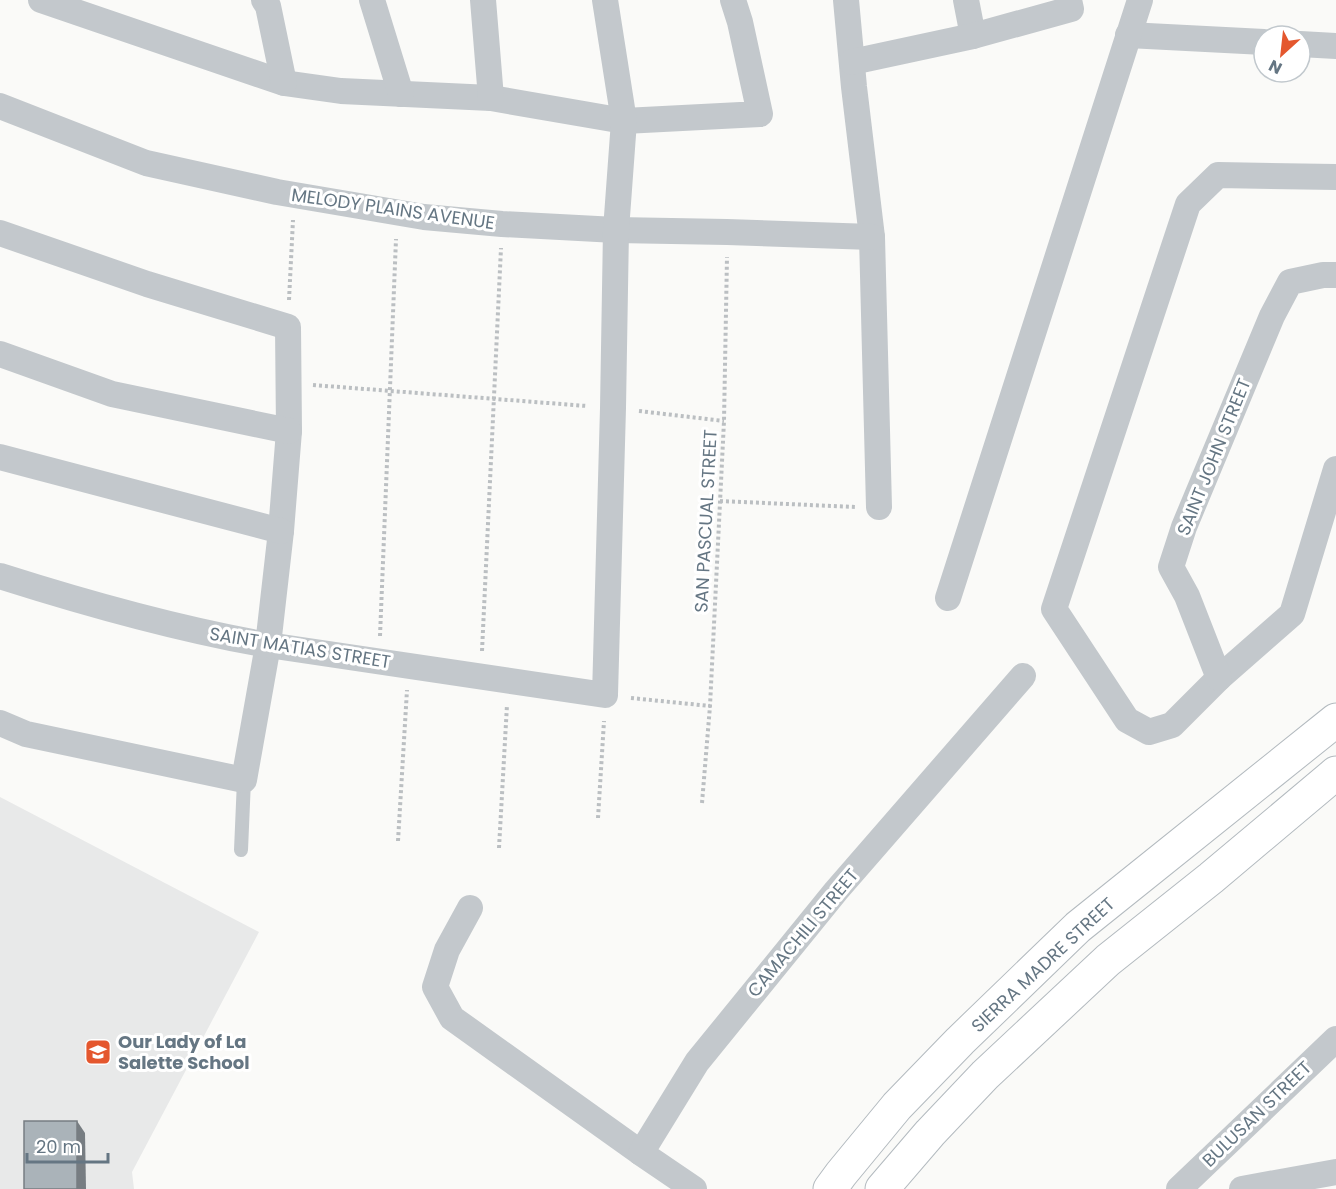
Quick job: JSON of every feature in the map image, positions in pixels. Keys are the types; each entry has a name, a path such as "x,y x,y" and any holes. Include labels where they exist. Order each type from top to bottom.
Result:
{"main road":[{"name":"SIERRA MADRE STREET","path":"830,1189 897,1106 968,1033 1078,927 1336,720"},
{"path":"882,1189 930,1133 1002,1060 1108,960 1336,773"},
{"path":"1202,827 1230,862"}],"street":[{"path":"40,0 284,83 341,92 491,98 624,121 760,114 733,0"},
{"path":"264,0 268,6 284,83"},
{"path":"372,0 401,94"},
{"path":"483,0 491,98"},
{"path":"605,0 624,121 616,230 605,695"},
{"path":"846,0 872,237 879,507"},
{"path":"966,0 973,36"},
{"path":"852,62 973,36 1071,9 1069,0"},
{"path":"948,598 1140,0"},
{"path":"1128,35 1252,41"},
{"path":"1312,45 1336,46"},
{"name":"MELODY PLAINS AVENUE","path":"0,106 146,163 294,195 424,217 616,230 872,237"},
{"path":"1336,177 1218,175 1188,204 1054,609 1127,720 1149,732 1172,725 1219,678 1292,614 1336,469"},
{"path":"0,233 147,284 288,327 289,432 282,531 268,645 244,780 26,734 0,723"},
{"name":"SAINT JOHN STREET","path":"1219,678 1187,597 1172,567 1188,517 1272,316 1290,282 1323,275 1336,275"},
{"path":"0,354 112,394 289,432"},
{"path":"0,457 282,531"},
{"name":"SAINT MATIAS STREET","path":"0,576 74,600 219,636 605,695"},
{"name":"CAMACHILI STREET","path":"641,1153 697,1062 836,891 1023,676"},
{"path":"470,908 447,950 435,987 452,1018 694,1189"},
{"name":"BULUSAN STREET","path":"1179,1189 1336,1039"},
{"path":"1242,1189 1336,1172"}],"lane":[{"path":"241,850 244,780"}],"path":[{"path":"288,327 294,195"},
{"path":"379,661 397,212"},
{"path":"481,676 502,224"},
{"name":"SAN PASCUAL STREET","path":"702,803 710,706 724,422 727,232"},
{"path":"288,383 613,408 724,422"},
{"path":"720,501 879,507"},
{"path":"398,841 409,665"},
{"path":"499,848 508,680"},
{"path":"598,818 605,695 710,706"}],"shaded area":[{"name":"Our Lady of La Salette School","path":"0,797 259,932 132,1172 134,1189 0,1189"}],"building":[{"path":"24,1121 77,1121 77,1189 24,1189"}],"place":[{"name":"Our Lady of La Salette School","path":"98,1052"}]}
